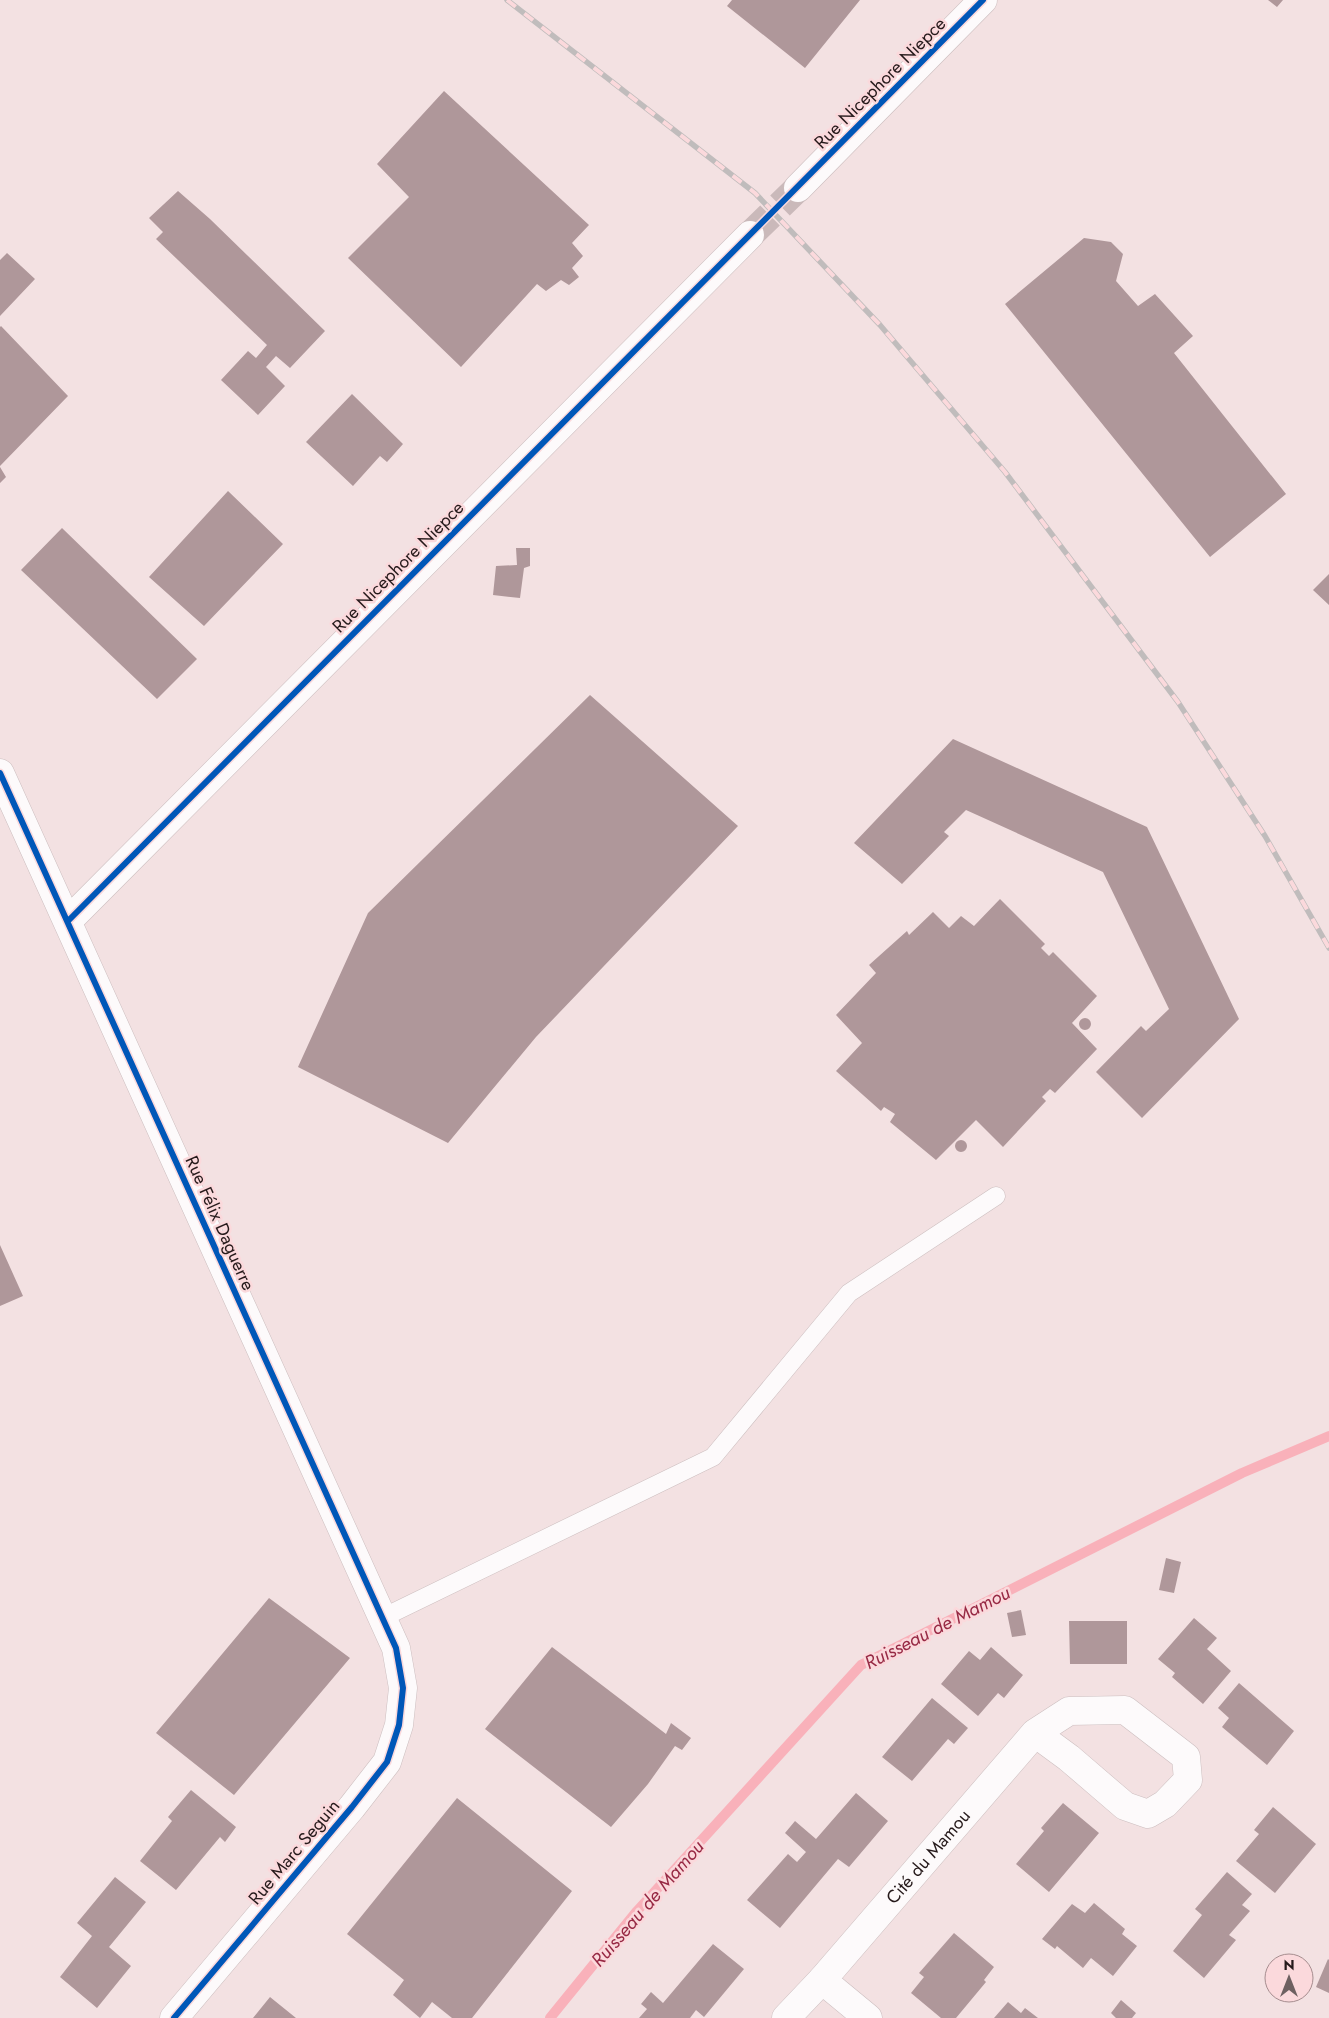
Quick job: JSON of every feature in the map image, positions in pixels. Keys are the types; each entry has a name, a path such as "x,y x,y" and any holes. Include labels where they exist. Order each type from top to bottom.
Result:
{"street":[{"name":"Rue Nicephore Niepce","path":"798,188 983,0"},
{"name":"Rue Nicephore Niepce","path":"68,921 750,235"},
{"name":"Rue Félix Daguerre","path":"0,773 396,1648 403,1688"},
{"name":"Rue Marc Seguin","path":"174,2018 352,1807 387,1762 399,1726 403,1688"},
{"name":"Cité du Mamou","path":"786,2018 822,1980 1035,1733 1068,1711 1125,1710 1186,1757 1188,1780 1165,1804 1148,1814 1125,1806 1035,1733"},
{"path":"822,1980 868,2018"}],"lane":[{"path":"382,1618 713,1457 848,1293 996,1196"}],"building":[{"path":"732,0 860,0 805,68 727,6"},
{"path":"1268,0 1283,0 1277,7"},
{"path":"444,91 589,225 572,243 583,256 572,268 579,277 569,285 561,280 546,291 537,284 461,367 348,258 409,197 377,164"},
{"path":"178,191 210,219 325,331 290,368 276,356 266,367 285,386 258,415 221,380 248,351 256,358 267,345 156,239 163,232 149,218"},
{"path":"1084,238 1111,242 1123,254 1116,281 1138,306 1155,294 1193,336 1174,353 1286,494 1210,557 1005,304"},
{"path":"7,253 35,279 0,316 0,260"},
{"path":"0,327 68,396 0,466"},
{"path":"352,394 403,444 387,462 380,456 353,486 306,442"},
{"path":"0,467 6,477 0,483"},
{"path":"228,491 283,544 204,626 149,577"},
{"path":"62,528 197,659 157,699 21,570"},
{"path":"516,548 530,548 530,566 524,568 520,598 493,595 496,566 517,565"},
{"path":"1329,574 1329,605 1313,590"},
{"path":"590,695 738,826 536,1037 448,1143 298,1067 368,913"},
{"path":"953,739 1147,827 1239,1019 1142,1118 1096,1072 1141,1026 1146,1031 1169,1009 1103,872 966,810 944,832 949,836 902,884 854,843"},
{"path":"1000,899 1045,944 1041,948 1049,956 1053,952 1097,996 1072,1023 1097,1049 1055,1093 1050,1089 1042,1097 1046,1101 1003,1147 976,1120 936,1160 890,1122 895,1114 884,1107 881,1111 836,1071 862,1043 836,1015 876,973 869,965 907,931 909,935 933,912 949,928 961,916 974,926"},
{"path":"1083,1018 1087,1018 1091,1024 1087,1030 1083,1030 1079,1026 1079,1022"},
{"path":"963,1140 966,1141 966,1151 959,1152 956,1151 955,1144 956,1141"},
{"path":"0,1245 23,1296 0,1306"},
{"path":"1166,1558 1181,1562 1174,1593 1159,1590"},
{"path":"269,1598 350,1658 234,1795 156,1733"},
{"path":"1021,1610 1026,1635 1012,1637 1007,1613"},
{"path":"1194,1618 1217,1638 1207,1649 1231,1671 1203,1704 1172,1677 1175,1673 1158,1659"},
{"path":"1069,1621 1127,1621 1127,1664 1070,1664"},
{"path":"552,1647 666,1734 671,1723 691,1738 682,1750 675,1746 648,1784 611,1827 485,1729"},
{"path":"991,1647 1023,1675 1004,1698 998,1693 978,1716 941,1684 969,1651 980,1660"},
{"path":"1239,1683 1294,1731 1267,1765 1222,1727 1229,1718 1218,1708"},
{"path":"932,1698 968,1728 954,1744 948,1739 912,1781 882,1757"},
{"path":"191,1790 236,1827 225,1842 220,1837 176,1890 140,1861 172,1821 168,1817"},
{"path":"856,1793 888,1821 849,1867 838,1859 780,1928 747,1900 788,1854 797,1862 806,1852 785,1833 795,1821 816,1839"},
{"path":"457,1798 572,1891 472,2018 452,2018 432,2002 420,2018 393,1995 404,1980 347,1934"},
{"path":"1063,1803 1099,1833 1049,1892 1016,1864 1044,1831 1041,1828"},
{"path":"1273,1807 1316,1844 1275,1893 1236,1861 1259,1834 1254,1830"},
{"path":"1227,1872 1252,1894 1242,1905 1250,1911 1229,1935 1236,1940 1204,1978 1173,1951 1202,1915 1195,1909"},
{"path":"115,1877 146,1902 109,1947 131,1966 97,2008 60,1977 92,1936 77,1923"},
{"path":"1094,1903 1125,1929 1122,1934 1137,1946 1113,1976 1091,1958 1083,1968 1057,1946 1055,1949 1042,1939 1072,1904 1085,1913"},
{"path":"954,1933 994,1967 984,1980 986,1982 956,2018 941,2018 911,1993 924,1977 919,1973"},
{"path":"713,1944 744,1969 704,2017 696,2010 690,2018 639,2018 647,2009 641,2004 651,1992 663,2003"},
{"path":"1329,1960 1329,1993 1316,1987"},
{"path":"270,1997 296,2018 253,2018"},
{"path":"1121,2000 1136,2013 1132,2018 1116,2018 1111,2013"},
{"path":"1008,2002 1021,2013 1025,2008 1038,2018 994,2018"}],"waterway":[{"name":"Ruisseau de Mamou","path":"550,2018 637,1911 861,1665 1242,1473 1329,1436"}],"tunnel":[{"path":"750,235 798,188"}],"railway":[{"path":"507,0 755,193 880,325 1005,472 1178,702 1265,836 1329,948"}],"cycle path":[{"path":"68,921 983,0"},
{"path":"0,773 396,1648 403,1688 399,1725 387,1762 352,1807 174,2018"}]}
